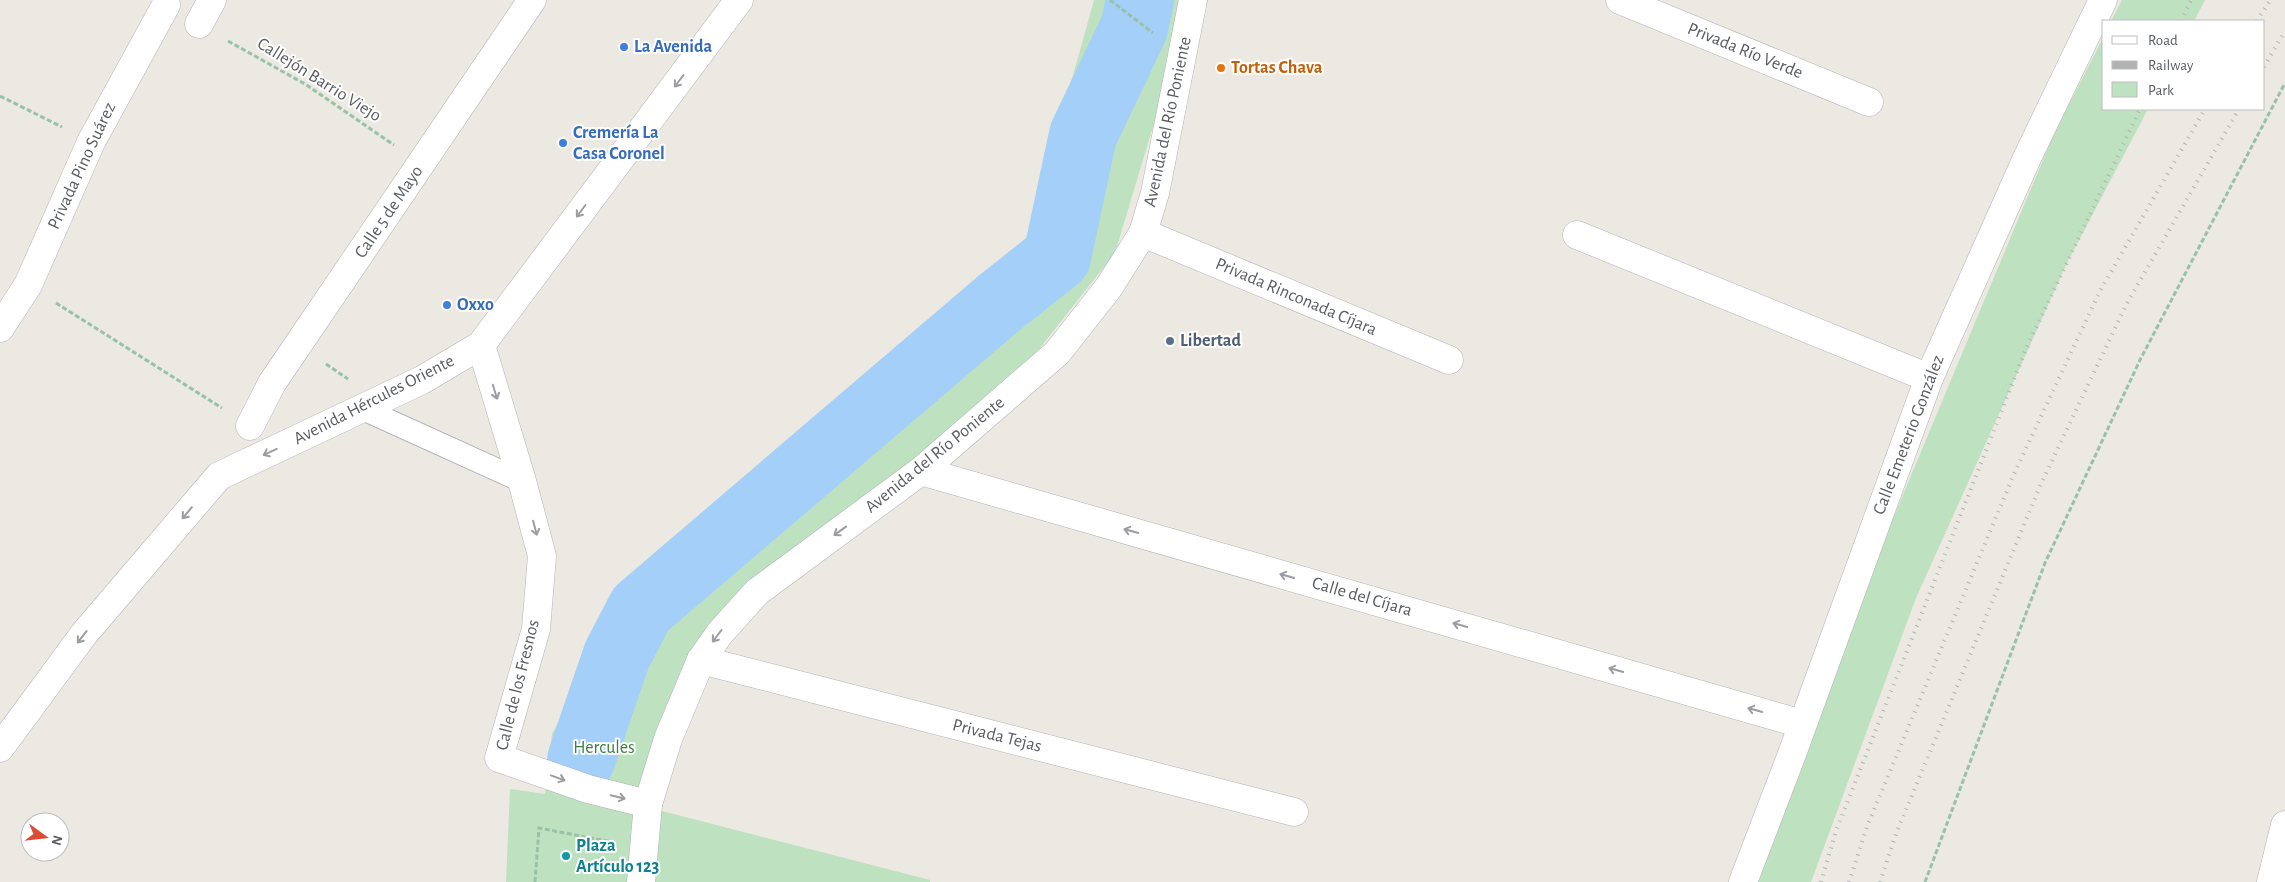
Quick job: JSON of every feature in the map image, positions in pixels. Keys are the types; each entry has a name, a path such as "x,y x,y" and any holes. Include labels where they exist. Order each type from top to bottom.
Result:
{"street":[{"path":"199,24 212,0"},
{"name":"Calle 5 de Mayo","path":"250,426 272,383 532,0"},
{"name":"Avenida Hércules Oriente","path":"0,748 84,634 219,476 422,380 481,345 739,0"},
{"name":"Avenida del Río Poniente","path":"641,882 648,804 668,740 701,660 720,633 757,592 922,471 1057,353 1109,288 1143,233 1155,193 1193,0"},
{"name":"Privada Río Verde","path":"1620,0 1869,102"},
{"name":"Calle Emeterio González","path":"1743,882 1929,378 2027,158 2103,0"},
{"name":"Privada Pino Suárez","path":"0,328 28,285 91,142 166,5"},
{"name":"Privada Rinconada Cíjara","path":"1143,233 1449,360"},
{"path":"1577,235 1929,378"},
{"name":"Calle de los Fresnos","path":"481,345 522,481 542,556 536,629 499,758 588,789 648,804"},
{"name":"Calle del Cíjara","path":"922,471 1802,724"},
{"name":"Privada Tejas","path":"701,660 1294,812"},
{"path":"2271,882 2285,825"}],"lane":[{"path":"361,408 522,481"}],"path":[{"path":"1110,0 1156,34"},
{"name":"Callejón Barrio Viejo","path":"199,24 305,84 422,164"},
{"path":"1925,882 2045,563 2140,360 2285,82"},
{"path":"0,96 91,142"},
{"path":"28,285 250,426"},
{"path":"536,882 539,828 644,848"}],"green space":[{"name":"Hercules","path":"1094,0 1191,0 1115,253 1032,358 714,631 658,810 930,880 930,882 506,882 510,789 545,794 552,734 624,596 892,370 1026,244"},
{"path":"2122,0 2205,0 2195,20 2112,20"},
{"path":"2102,40 2102,110 2147,110 2067,263 1916,598 1811,882 1757,882 1839,648 2053,136"}],"waterway":[{"path":"581,760 617,655 641,609 999,303 1057,257 1083,135 1134,28 1140,0"}],"railway":[{"path":"2181,20 2191,0"},
{"path":"2258,20 2270,0"},
{"path":"2265,65 2285,31"},
{"path":"1821,882 1836,831 2026,349 2140,110"},
{"path":"1849,882 1868,824 2014,474 2100,291 2204,110"},
{"path":"1880,882 1896,834 2040,486 2126,305 2238,110"}],"place":[{"name":"La Avenida","path":"624,47"},
{"name":"Tortas Chava","path":"1221,68"},
{"name":"Cremería La Casa Coronel","path":"563,143"},
{"name":"Oxxo","path":"447,305"},
{"name":"Libertad","path":"1170,341"},
{"name":"Plaza Artículo 123","path":"566,856"}]}
